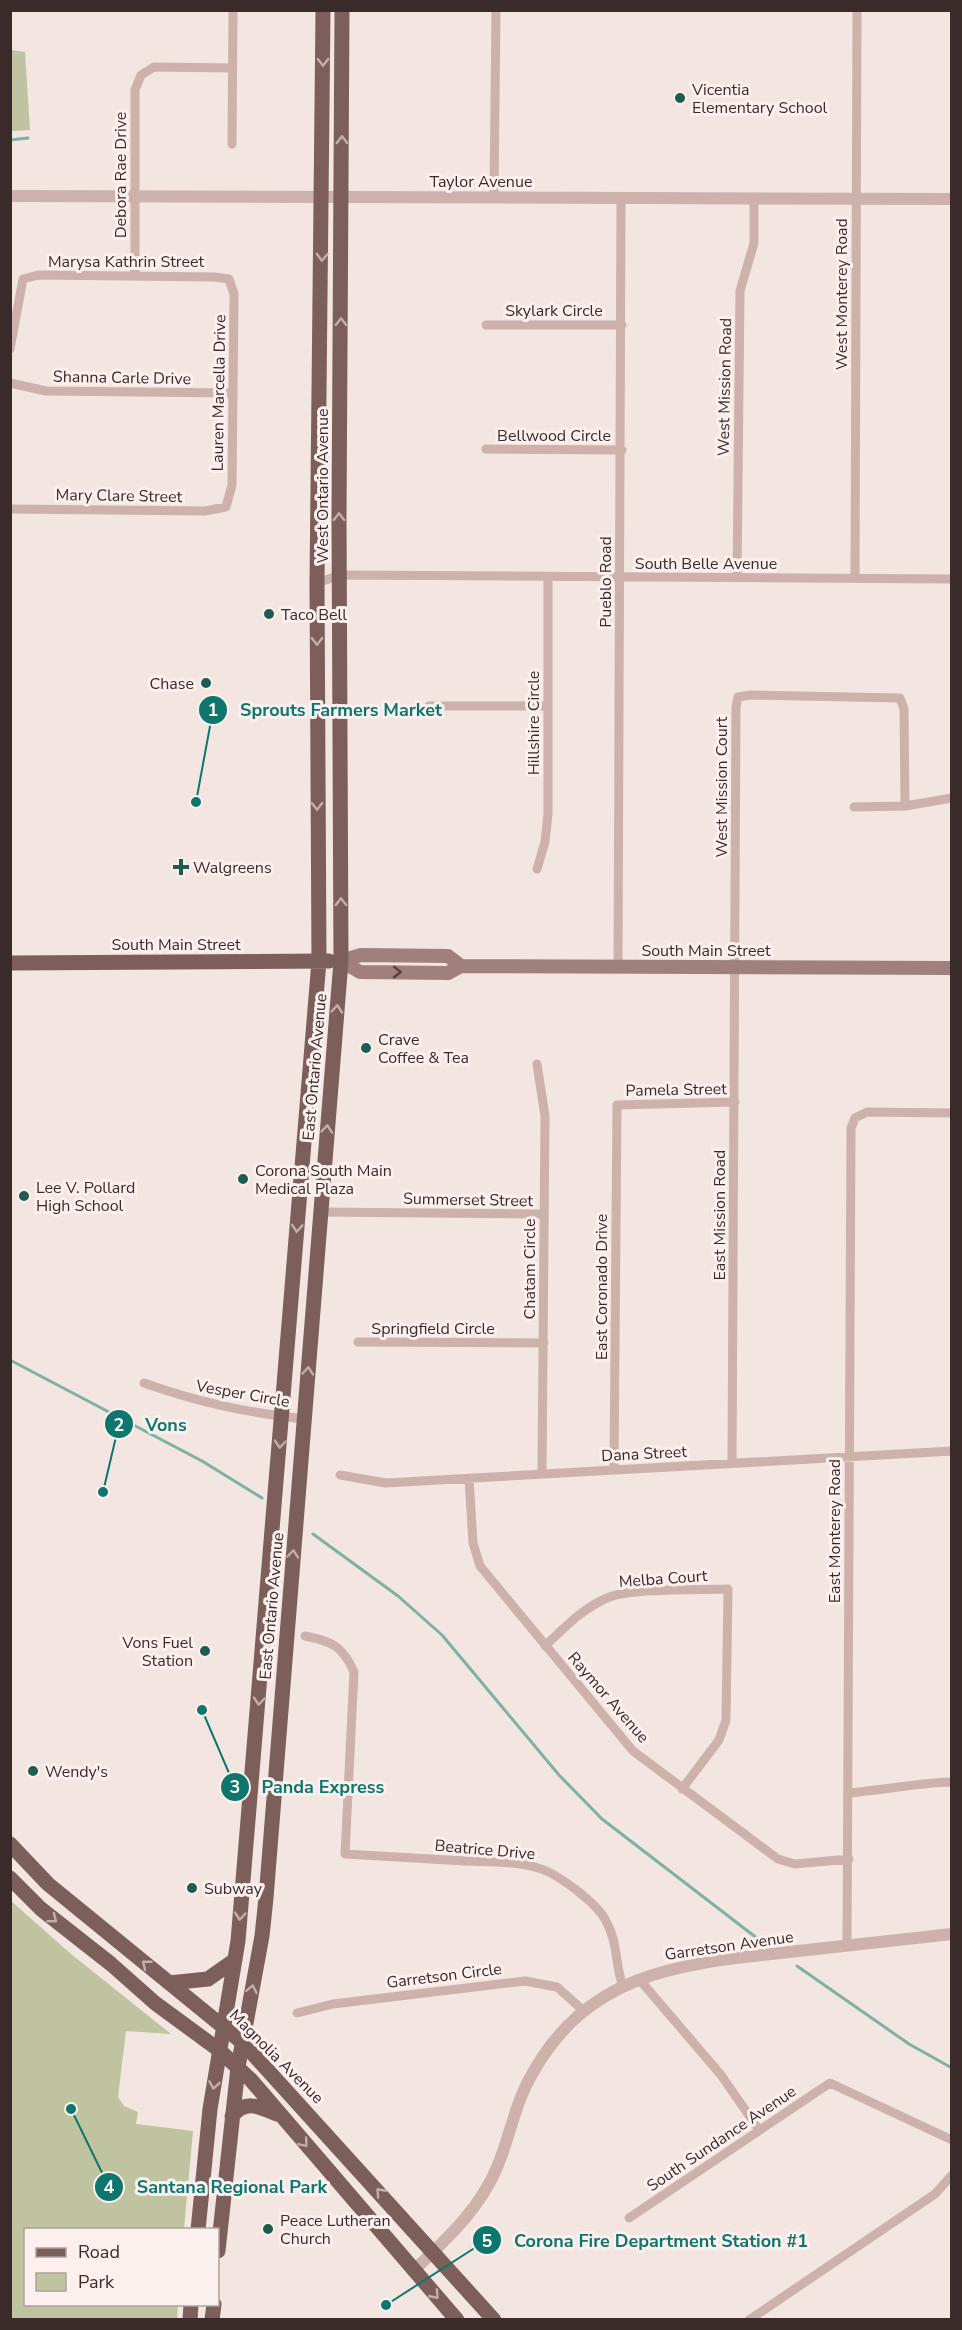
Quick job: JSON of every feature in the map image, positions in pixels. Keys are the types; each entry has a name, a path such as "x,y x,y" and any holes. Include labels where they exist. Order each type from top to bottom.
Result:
{"main road":[{"name":"West Ontario Avenue","path":"319,961 317,583 318,396 323,198 323,10"},
{"name":"West Ontario Avenue","path":"341,961 342,10"},
{"name":"South Main Street","path":"10,963 341,961 361,955 448,956 461,966 951,968"},
{"name":"East Ontario Avenue","path":"198,2228 219,2050 235,1959 319,961"},
{"name":"East Ontario Avenue","path":"219,2241 238,2067 265,1907 341,961"},
{"path":"309,1089 314,1129 309,1200 312,1210 320,1212"},
{"name":"Magnolia Avenue","path":"10,1844 48,1884 243,2043 494,2319"},
{"path":"10,1878 41,1909 111,1964 155,2003 219,2050 238,2067 457,2319"},
{"path":"169,1983 208,1979 235,1959"},
{"path":"232,2116 237,2109 259,2105 282,2116"}],"street":[{"path":"232,144 233,10"},
{"path":"494,197 496,10"},
{"name":"West Monterey Road","path":"855,578 857,10"},
{"name":"Debora Rae Drive","path":"135,276 135,90 141,75 154,67 232,68"},
{"name":"Taylor Avenue","path":"10,196 342,199 494,197 951,199"},
{"name":"Pueblo Road","path":"618,967 622,450 621,198"},
{"name":"West Mission Road","path":"737,578 740,291 754,243 754,198"},
{"name":"Marysa Kathrin Street","path":"10,349 23,279 38,275 229,279"},
{"name":"Lauren Marcella Drive","path":"226,507 232,485 234,294 229,279"},
{"name":"Skylark Circle","path":"486,325 622,325"},
{"name":"Shanna Carle Drive","path":"10,383 46,391 233,393"},
{"name":"Bellwood Circle","path":"486,450 622,450"},
{"name":"Mary Clare Street","path":"10,509 205,511 226,507"},
{"name":"South Belle Avenue","path":"317,583 340,576 951,579"},
{"name":"Hillshire Circle","path":"537,869 545,842 548,814 548,577"},
{"name":"West Mission Court","path":"736,968 736,707 738,698 751,695 900,698 904,709 905,806"},
{"path":"429,706 548,706"},
{"path":"854,807 905,806 951,798"},
{"name":"East Mission Road","path":"732,1463 736,968"},
{"name":"Chatam Circle","path":"537,1064 545,1116 542,1474"},
{"name":"Pamela Street","path":"617,1105 735,1102"},
{"name":"East Coronado Drive","path":"614,1470 617,1105"},
{"name":"East Monterey Road","path":"847,1946 851,1128 855,1118 867,1112 951,1113"},
{"name":"Summerset Street","path":"320,1212 544,1214"},
{"name":"Springfield Circle","path":"358,1342 544,1343"},
{"name":"Vesper Circle","path":"144,1383 194,1401 304,1419"},
{"name":"Dana Street","path":"339,1474 386,1483 951,1451"},
{"name":"Raymor Avenue","path":"469,1478 473,1543 480,1566 633,1751 778,1859 795,1864 849,1859"},
{"name":"Melba Court","path":"545,1646 583,1611 608,1597 626,1593 728,1589 726,1720 719,1740 682,1789"},
{"name":"Beatrice Drive","path":"304,1636 327,1641 340,1647 354,1672 345,1854 507,1863 539,1868 550,1873 584,1897 605,1918 613,1933 618,1973 623,1987"},
{"path":"849,1793 877,1791 909,1784 951,1782"},
{"name":"Garretson Avenue","path":"413,2271 481,2199 498,2166 520,2097 532,2074 558,2038 585,2012 623,1987 639,1978 694,1963 951,1934"},
{"path":"639,1978 721,2075 759,2130"},
{"name":"Garretson Circle","path":"297,2013 333,2004 525,1981 557,1987 585,2012"},
{"name":"South Sundance Avenue","path":"629,2218 830,2083 951,2140"},
{"path":"749,2319 935,2194 951,2175"}],"green space":[{"path":"11,50 25,52 30,130 11,131"},
{"path":"11,1901 71,1954 171,2034 126,2031 118,2097 124,2106 138,2112 136,2124 193,2131 184,2228 24,2228 24,2306 178,2306 177,2319 11,2319"}],"waterway":[{"path":"10,140 28,138"},
{"path":"10,1360 202,1461 262,1498"},
{"path":"313,1534 398,1596 442,1635 559,1775 602,1819 762,1942"},
{"path":"797,1966 909,2044 952,2068"}],"place":[{"name":"Vicentia Elementary School","path":"680,98"},
{"name":"Taco Bell","path":"269,614"},
{"name":"Chase","path":"206,683"},
{"name":"Sprouts Farmers Market","path":"196,802"},
{"name":"Walgreens","path":"181,867"},
{"name":"Crave Coffee & Tea","path":"366,1048"},
{"name":"Corona South Main Medical Plaza","path":"243,1179"},
{"name":"Lee V. Pollard High School","path":"24,1196"},
{"name":"Vons","path":"103,1492"},
{"name":"Vons Fuel Station","path":"205,1651"},
{"name":"Panda Express","path":"202,1710"},
{"name":"Wendy's","path":"33,1771"},
{"name":"Subway","path":"192,1888"},
{"name":"Santana Regional Park","path":"71,2109"},
{"name":"Peace Lutheran Church","path":"268,2229"},
{"name":"Corona Fire Department Station #1","path":"386,2305"}]}
